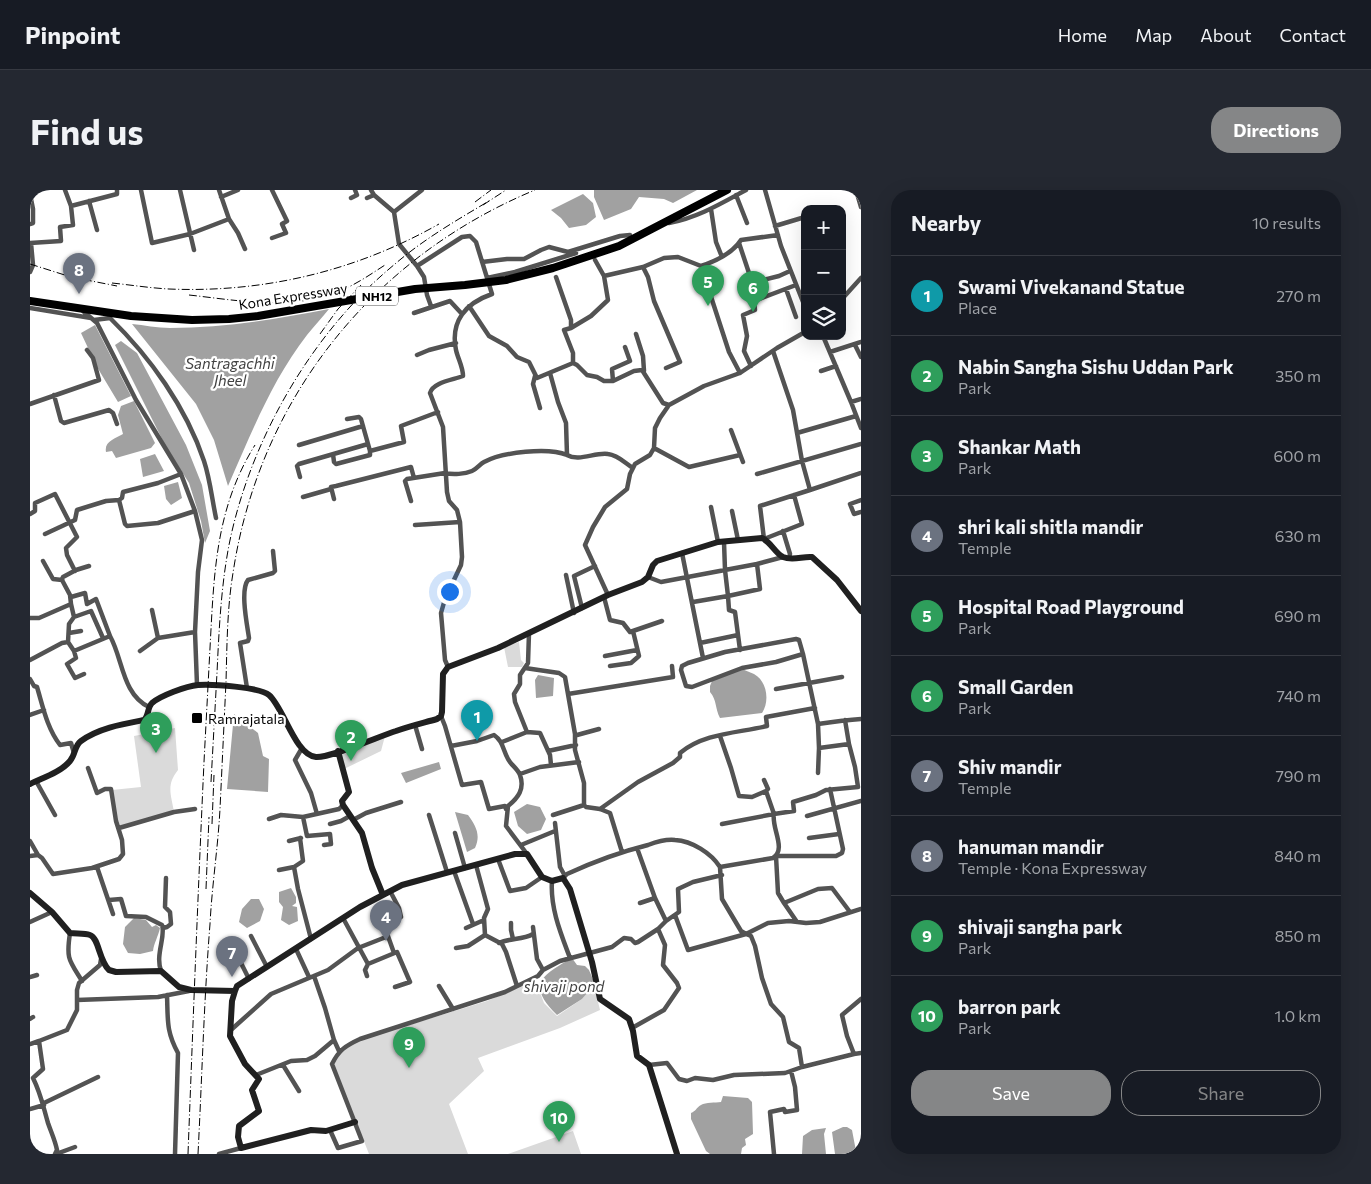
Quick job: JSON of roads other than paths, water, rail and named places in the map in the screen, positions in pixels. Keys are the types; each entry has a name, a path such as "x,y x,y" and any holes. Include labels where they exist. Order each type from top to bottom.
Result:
{"highway":[{"name":"Kona Expressway","path":"605,250 630,235 718,190"},
{"name":"Kona Expressway","path":"30,301 131,316 192,320 249,317 415,289 506,280 553,268 619,246 728,190"},
{"name":"Kona Expressway","path":"30,297 133,312 159,318"}],"street":[{"path":"30,272 33,265 30,243 61,241 60,227 73,224 71,206 65,190"},
{"path":"71,206 117,194 117,190"},
{"path":"141,190 152,243 190,234 229,219"},
{"path":"180,190 194,250"},
{"path":"219,190 229,219 245,249"},
{"path":"221,197 238,190"},
{"path":"272,190 287,221 282,224 286,233 272,238"},
{"path":"351,198 357,195 355,190"},
{"path":"394,212 422,190"},
{"path":"661,224 681,221 711,209 746,190"},
{"path":"765,190 790,271 801,297"},
{"path":"856,190 861,206"},
{"path":"367,198 373,192 394,212 399,244 424,277 431,306"},
{"path":"30,194 33,223 30,224"},
{"path":"736,195 747,223"},
{"path":"89,201 97,230"},
{"path":"711,209 716,242 722,257"},
{"path":"776,226 801,219"},
{"path":"482,262 524,259 549,247 568,252 620,236 630,235"},
{"path":"604,276 643,267 664,258 678,257 701,266 722,257 741,240 778,235"},
{"path":"417,266 466,236 474,238 492,294 475,300 462,314 457,327 456,349 463,370 463,376 434,386 430,393 444,427 445,472 449,501 457,510 460,522 461,565 445,599 441,614 445,660 448,667"},
{"path":"487,278 551,262 605,241"},
{"path":"739,243 750,279 755,282 790,271"},
{"path":"573,363 573,353 564,330 591,316 608,300 604,276 595,260"},
{"path":"701,266 717,310 729,352 740,373"},
{"path":"643,267 648,277 654,301 680,362 666,368"},
{"path":"556,277 572,320 571,328"},
{"path":"846,295 861,278"},
{"path":"750,366 744,351 747,336 743,316 755,310 754,301 796,285"},
{"path":"786,289 796,317"},
{"path":"414,313 450,301 462,314"},
{"path":"469,306 489,336 507,346 516,357 529,362 535,376 533,384 540,408"},
{"path":"30,308 94,319 110,318 127,334 176,401 190,427 204,460 216,518"},
{"path":"80,309 94,319 140,408 181,474 195,511 202,540 198,572 195,632 197,685"},
{"path":"636,334 643,356 644,372 663,403 668,405"},
{"path":"662,621 633,631 628,630 624,623 610,620 606,596 586,545 593,527 605,507 627,489 635,464 650,455 654,448 655,428 668,405 704,386 740,373 801,334"},
{"path":"825,340 861,428"},
{"path":"830,352 861,342"},
{"path":"417,355 456,343"},
{"path":"855,344 861,357"},
{"path":"613,381 612,369 630,361 625,347"},
{"path":"30,404 98,380 93,358 87,350"},
{"path":"773,351 793,410 802,461 810,490"},
{"path":"535,376 537,378 573,363"},
{"path":"573,363 587,375 604,381 613,381 634,371 642,370 644,372"},
{"path":"822,371 836,366"},
{"path":"550,373 566,423 567,455"},
{"path":"54,396 61,421 64,423 109,410 113,413 117,424"},
{"path":"851,402 861,399"},
{"path":"370,451 404,442 401,426 438,412"},
{"path":"333,454 336,464 370,455 359,416 347,419"},
{"path":"797,434 856,416"},
{"path":"299,445 363,426"},
{"path":"731,430 743,462"},
{"path":"300,477 297,466 299,464 368,444"},
{"path":"757,474 861,444"},
{"path":"654,448 690,468 740,455"},
{"path":"411,501 405,481 407,479 445,472 450,474 471,472 484,462 508,454 551,452 577,458 608,454 622,460 633,468"},
{"path":"334,499 331,487 411,467 414,478"},
{"path":"764,539 760,506 861,473"},
{"path":"45,534 75,520 77,510 106,501 119,500 124,492 158,483 181,474"},
{"path":"303,496 332,490"},
{"path":"30,514 35,511 35,504 54,494 77,537 66,548 67,555 75,570"},
{"path":"764,539 802,524 794,495"},
{"path":"119,500 127,526 158,522 195,511"},
{"path":"861,500 850,504 854,514 861,512"},
{"path":"711,507 721,542 729,610 735,612 740,650"},
{"path":"732,511 738,540"},
{"path":"415,525 460,522"},
{"path":"783,531 790,554 786,557"},
{"path":"506,810 505,806 489,809 481,782 462,785 445,726 440,716 442,712 443,674 448,667 498,648 606,596 637,584 648,577 654,563 682,553 721,542 759,538 764,539 786,557"},
{"path":"247,688 240,643 248,641 249,638 246,607 243,602 245,584 248,580 273,574 275,571 273,551"},
{"path":"682,553 703,658"},
{"path":"648,577 661,582 786,557 809,557 815,559 837,580 860,606"},
{"path":"43,561 53,579 62,580"},
{"path":"693,602 760,589 757,564"},
{"path":"62,580 63,577 75,570 89,566"},
{"path":"582,608 574,576 595,566"},
{"path":"566,575 574,613"},
{"path":"62,580 71,597 74,617"},
{"path":"71,597 85,593 87,604 96,599 114,643 128,686 140,703 149,707"},
{"path":"30,618 39,618 71,604"},
{"path":"152,610 158,638"},
{"path":"84,674 75,678 67,664 76,658 68,642 69,624 74,617 91,611 103,638"},
{"path":"69,634 81,630"},
{"path":"610,666 633,662 639,656 633,631"},
{"path":"140,651 158,638 195,632"},
{"path":"527,732 515,702 514,694 520,684 520,675 528,663 529,633"},
{"path":"700,642 738,635"},
{"path":"74,651 110,636"},
{"path":"803,654 776,662 742,668 692,687 686,686 681,670 682,666 703,658 796,639 799,640 803,654 818,724 818,773"},
{"path":"30,660 62,643 68,642"},
{"path":"604,656 637,650"},
{"path":"568,694 673,677 672,666"},
{"path":"525,668 559,673 565,677 578,762 584,783 584,805"},
{"path":"776,690 809,682 842,678"},
{"path":"30,679 34,686 37,687 47,723 55,739 60,745 71,744 74,754"},
{"path":"55,815 33,783 67,764 79,742 105,729 146,719 149,707 154,702 177,690 197,685 262,690 271,697 302,748 310,755 318,757 440,716"},
{"path":"600,809 638,782 673,763 686,748 713,736 767,726 766,717 815,708"},
{"path":"30,714 44,710"},
{"path":"818,724 861,719"},
{"path":"722,824 794,811 793,802 830,789 859,787 845,720"},
{"path":"415,725 422,749"},
{"path":"575,734 600,729"},
{"path":"502,742 527,732 540,733 548,751 551,766"},
{"path":"451,746 477,741 494,735 502,742 509,761 520,774 522,790 518,798 506,810 506,826 542,877 552,882 588,864 622,852 668,840 685,842 704,850 720,867 722,899 741,931 751,936 756,946 762,978 771,1004 783,1017 790,1042 799,1048 802,1067"},
{"path":"720,736 739,796 752,797 766,791"},
{"path":"819,748 849,744"},
{"path":"548,751 576,745"},
{"path":"302,748 295,760 311,793 317,814"},
{"path":"338,751 350,792 342,801 343,805 362,833 372,868 383,895"},
{"path":"520,774 530,769 578,762"},
{"path":"30,841 53,874 97,867 119,859 123,854 122,840 111,789 105,789 97,793 88,768"},
{"path":"764,780 768,788 766,791 774,814 773,819 780,849 776,856 778,893 797,922"},
{"path":"720,867 776,856 836,856 842,853 843,849 830,789"},
{"path":"808,816 835,810 861,801"},
{"path":"330,824 401,802"},
{"path":"269,819 281,815 303,817 339,809 343,805"},
{"path":"584,805 586,808 600,809 610,813 622,852"},
{"path":"553,815 584,805"},
{"path":"119,828 174,812 195,809"},
{"path":"429,815 473,924"},
{"path":"303,817 307,836"},
{"path":"555,823 560,867 570,889 600,999 629,1019 637,1056 649,1065 677,1154"},
{"path":"521,845 556,831"},
{"path":"455,833 465,868"},
{"path":"289,841 307,836 330,834 331,844 324,845"},
{"path":"809,838 840,834"},
{"path":"279,870 294,867 304,861 300,838"},
{"path":"637,848 655,898 666,921"},
{"path":"241,1148 238,1137 239,1126 259,1111 252,1090 260,1080 245,1064 230,1036 232,1029 232,1000 237,986 343,918 402,885 515,854 527,854"},
{"path":"30,856 38,855"},
{"path":"498,859 510,891 526,888 542,877"},
{"path":"476,865 488,909 484,920 486,935"},
{"path":"97,867 113,914"},
{"path":"294,867 311,939"},
{"path":"330,1130 338,1148 361,1142 332,1064 339,1051 360,1039 517,986 538,976 543,970 560,961 612,947 628,937 638,942 658,929 680,910 677,890 680,886 722,875"},
{"path":"166,878 165,907 170,912 171,924 164,928 159,949 161,970 179,987 195,990"},
{"path":"552,882 551,896 559,929 570,958"},
{"path":"784,903 818,889 832,888 850,912"},
{"path":"390,891 399,908 401,917 384,925 410,982 395,987"},
{"path":"30,893 52,912 70,933 91,935 97,940 101,959 100,965 78,983 76,990 76,1016 67,1030 30,1044"},
{"path":"108,900 120,898 126,916 146,917 158,922 164,928"},
{"path":"640,903 655,898"},
{"path":"675,915 688,950 746,934 768,923 789,921 820,922 861,909"},
{"path":"30,922 52,912"},
{"path":"343,918 368,964"},
{"path":"466,928 484,920"},
{"path":"512,923 513,939"},
{"path":"533,927 537,959 543,970"},
{"path":"632,1028 664,1010 678,988 677,983 663,965 665,945 658,929"},
{"path":"70,933 68,958 82,981"},
{"path":"499,943 527,938 533,934"},
{"path":"486,935 499,943 506,952 517,986"},
{"path":"456,948 468,946 486,935"},
{"path":"252,936 268,967"},
{"path":"232,1029 266,998 328,970 358,948 386,937"},
{"path":"296,948 312,976 339,1051"},
{"path":"367,976 365,970 368,964 403,950"},
{"path":"101,959 109,970 116,972 161,970"},
{"path":"240,961 249,979"},
{"path":"30,977 37,975"},
{"path":"439,986 453,1009"},
{"path":"77,1000 129,999 195,990 235,990"},
{"path":"167,995 168,1030 170,1040 178,1053 175,1154"},
{"path":"854,1054 842,1015 861,999"},
{"path":"256,1075 291,1061 307,1060 315,1056 334,1040"},
{"path":"39,1041 43,1069 31,1079 44,1104 57,1150 56,1154 75,1146"},
{"path":"649,1065 667,1063 679,1079 687,1081 696,1078 714,1080 734,1075 785,1073 861,1053"},
{"path":"283,1065 299,1091"},
{"path":"774,1154 770,1112 784,1108 785,1112 797,1110 795,1087 791,1071"},
{"path":"30,1109 98,1077"},
{"path":"219,1154 311,1130 318,1132 330,1130 355,1122"},
{"path":"252,1146 256,1153"}],"water":[{"path":"594,190 697,190 673,203 664,199 639,197 631,209 604,220 594,197"},
{"path":"583,194 593,203 596,217 586,225 569,228 551,210"},
{"name":"Santragachhi Jheel","path":"329,309 294,352 283,370 263,408 228,486 214,440 196,404 132,324 165,328 230,325"},
{"path":"95,325 131,396 118,402 97,367 81,333"},
{"path":"121,341 137,353 186,445 202,485 210,531 205,543 201,521 189,483 165,445 115,345"},
{"path":"134,401 155,443 151,448 116,458 112,451 106,452 106,448 108,443 123,434 118,415 121,406"},
{"path":"155,454 164,471 143,477 140,459"},
{"path":"178,482 182,498 171,505 166,499 164,486"},
{"path":"742,669 754,674 762,681 766,692 766,703 762,713 720,718 714,698 710,692 712,681"},
{"path":"538,675 554,678 553,696 536,698 535,680"},
{"path":"234,714 258,733 263,756 269,759 268,792 227,789"},
{"path":"439,762 441,769 406,783 401,773"},
{"path":"527,804 540,807 546,819 541,830 527,834 518,826 514,812"},
{"path":"455,812 468,815 477,831 478,839 475,848 467,852"},
{"path":"291,888 296,897 296,903 292,906 297,907 298,921 289,925 281,920 283,907 279,902 279,892"},
{"path":"251,899 259,899 264,909 260,921 247,928 239,922 242,909"},
{"path":"134,918 146,920 152,927 156,925 160,928 153,951 140,954 128,953 123,944 125,927"},
{"name":"shivaji pond","path":"572,958 577,965 585,966 589,970 595,984 582,999 557,1015 542,996 541,982 552,970"},
{"path":"723,1096 748,1098 752,1102 753,1134 745,1139 746,1145 742,1148 741,1154 710,1154 706,1151 691,1119 691,1113 699,1106 705,1103 721,1102"},
{"path":"843,1127 852,1130 856,1151 846,1154 835,1154 832,1132"},
{"path":"826,1128 824,1134 826,1154 802,1154 803,1136 812,1130"}],"railway":[{"path":"475,202 491,190"},
{"path":"483,205 506,190"},
{"path":"198,1154 208,953 220,809 228,614 233,573 247,509 268,449 297,393 333,341 375,295 423,254 477,219 535,190"},
{"path":"211,782 222,593 226,561 239,506 252,466 269,428 289,391 312,355 337,322 365,291 417,246 489,201"},
{"path":"112,283 162,289 204,289 274,283 308,276 375,255 439,224"},
{"path":"30,264 71,277 117,286"},
{"path":"189,295 242,301 296,302 314,299 338,291 385,265"},
{"path":"320,334 338,309 362,284"},
{"path":"188,1154 204,762 215,569 224,518 232,493 255,445"},
{"path":"212,824 214,775"},
{"path":"206,889 209,817"}],"place":[{"name":"hanuman mandir","path":"79,294"},
{"name":"Hospital Road Playground","path":"708,306"},
{"name":"Small Garden","path":"753,312"},
{"name":"Ramrajatala","path":"197,718"},
{"name":"Swami Vivekanand Statue","path":"477,741"},
{"name":"Shankar Math","path":"156,753"},
{"name":"Nabin Sangha Sishu Uddan Park","path":"351,761"},
{"name":"shri kali shitla mandir","path":"386,941"},
{"name":"Shiv mandir","path":"232,977"},
{"name":"shivaji sangha park","path":"409,1068"},
{"name":"barron park","path":"559,1142"}]}
